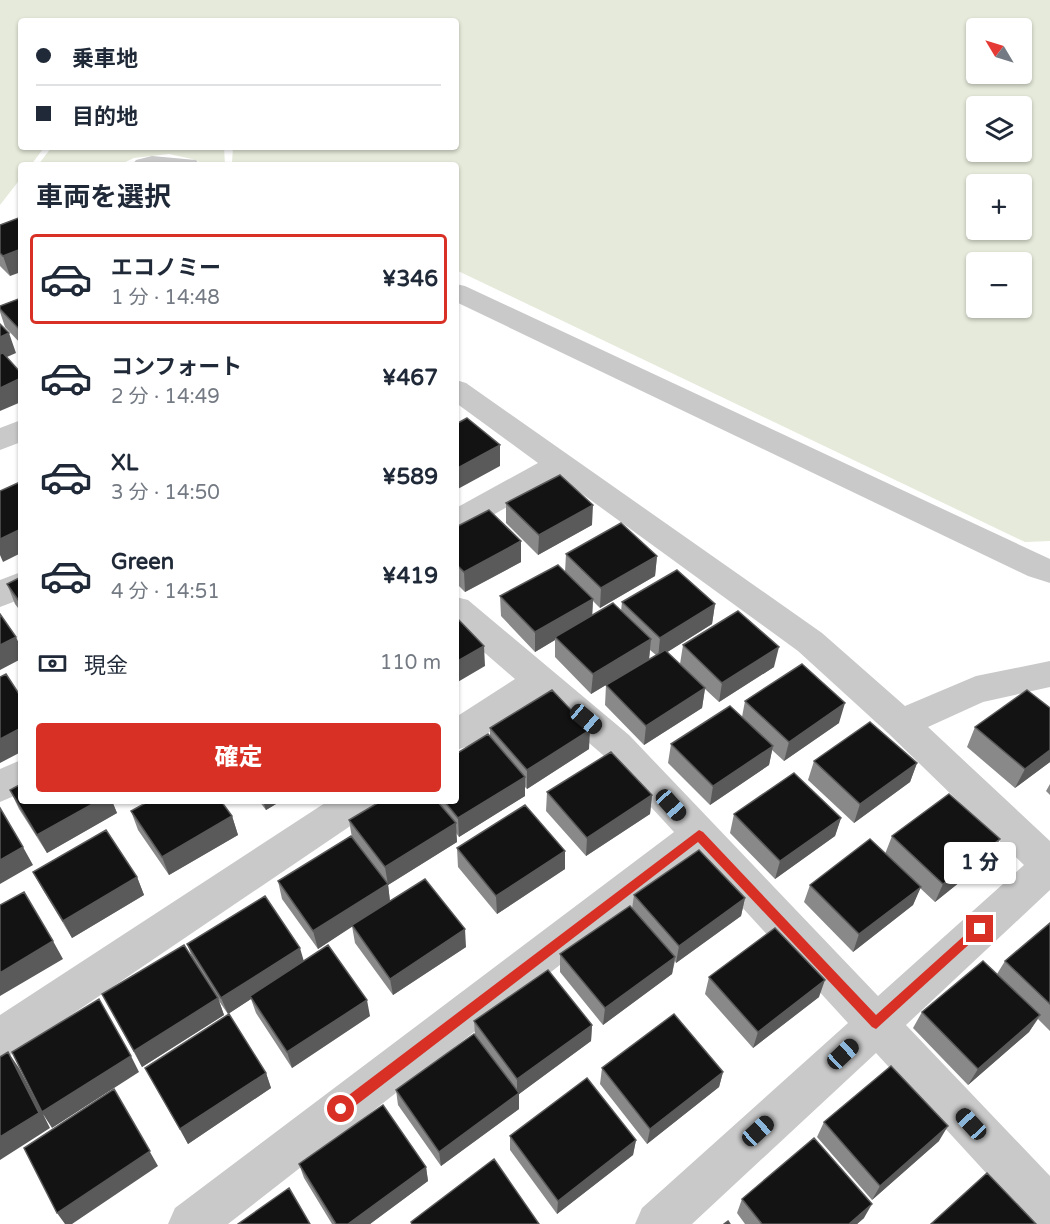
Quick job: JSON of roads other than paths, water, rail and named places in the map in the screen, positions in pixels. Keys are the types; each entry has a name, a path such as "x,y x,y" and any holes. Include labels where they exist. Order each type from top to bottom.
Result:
{"street":[{"path":"459,293 1039,568 1050,571"},
{"path":"459,391 810,642 901,724 1050,866 658,1224"},
{"path":"0,440 18,431"},
{"path":"459,520 561,462"},
{"path":"0,595 18,586"},
{"path":"459,612 616,745 1050,1209"},
{"path":"901,724 976,690 1050,674"},
{"path":"459,734 540,680"},
{"path":"0,787 18,777"},
{"path":"0,1039 353,804"},
{"path":"191,1224 699,835"}]}
